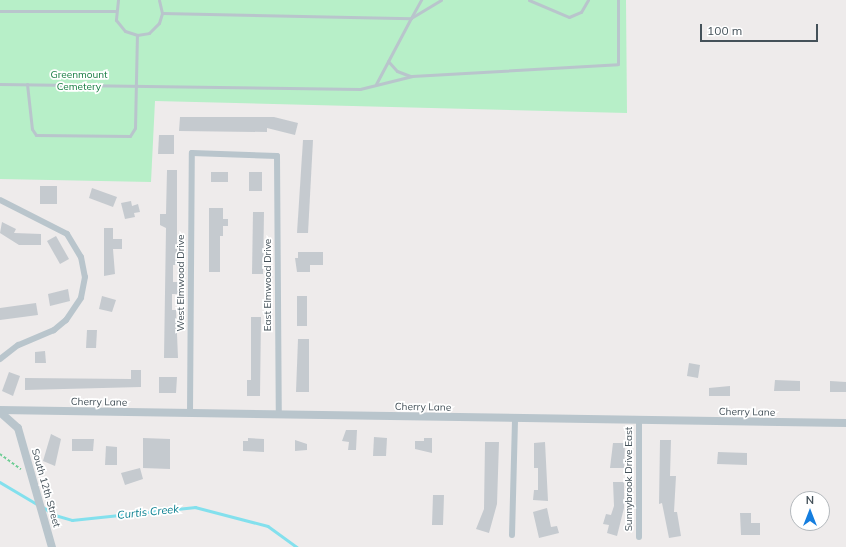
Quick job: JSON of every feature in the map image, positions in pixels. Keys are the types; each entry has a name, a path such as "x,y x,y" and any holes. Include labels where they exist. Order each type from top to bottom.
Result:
{"street":[{"name":"East Elmwood Drive","path":"192,153 277,156 279,414"},
{"name":"West Elmwood Drive","path":"190,413 192,153"},
{"path":"0,200 68,234 81,257 85,277 81,298 66,320 54,330 14,348 0,359"},
{"name":"Cherry Lane","path":"0,411 279,414 846,424"},
{"name":"Cherry Lane","path":"0,411 11,419 21,435"},
{"path":"512,535 515,418"},
{"name":"Sunnybrook Drive East","path":"639,420 639,537"},
{"name":"South 12th Street","path":"21,435 52,547"}],"lane":[{"path":"118,0 115,11 119,26 137,36"},
{"path":"137,36 155,29 162,13 159,0"},
{"path":"376,84 421,0"},
{"path":"162,13 411,18 441,0"},
{"path":"529,0 569,17 581,12 588,0"},
{"path":"0,84 137,84 360,89 412,76 618,64 618,0"},
{"path":"0,11 115,11"},
{"path":"27,84 32,129 36,135 126,138 135,128 137,36"},
{"path":"388,61 397,71 412,76"}],"green space":[{"name":"Greenmount Cemetery","path":"0,0 626,0 627,113 155,101 151,182 0,179"}],"building":[{"path":"180,117 274,117 298,123 295,135 267,128 267,132 179,131"},
{"path":"159,135 174,135 174,154 158,154"},
{"path":"303,140 313,140 308,233 297,233"},
{"path":"167,170 177,170 177,265 173,265 173,282 178,282 178,294 172,294 172,310 176,310 178,358 164,358 166,228 160,225 160,214 166,214"},
{"path":"211,172 228,172 228,182 211,182"},
{"path":"249,172 262,172 262,191 249,191"},
{"path":"40,186 57,186 57,204 40,204"},
{"path":"92,188 117,197 113,207 89,198"},
{"path":"131,201 132,206 138,204 140,212 134,213 135,217 125,219 121,203"},
{"path":"209,208 223,208 223,219 228,219 228,226 223,226 223,236 220,236 220,272 209,272"},
{"path":"253,212 264,212 263,274 252,274"},
{"path":"2,222 16,229 14,233 41,234 41,245 19,245 0,233"},
{"path":"104,228 113,228 113,239 122,239 122,249 113,249 115,274 104,276"},
{"path":"56,236 69,259 60,264 47,241"},
{"path":"298,252 323,252 323,265 310,265 310,272 297,272 295,258 298,258"},
{"path":"68,289 70,301 50,306 48,294"},
{"path":"102,296 116,300 112,312 99,309"},
{"path":"297,296 307,296 307,326 297,326"},
{"path":"36,303 38,315 0,320 0,308"},
{"path":"251,317 261,317 260,396 247,396 247,380 251,380"},
{"path":"87,330 97,330 96,348 86,348"},
{"path":"298,339 309,339 309,392 296,392"},
{"path":"45,351 46,363 35,363 35,352"},
{"path":"689,363 700,365 698,378 687,376"},
{"path":"131,370 141,370 141,387 25,390 25,378 131,379"},
{"path":"9,372 20,376 13,396 2,391"},
{"path":"159,377 177,377 176,393 159,393"},
{"path":"775,380 800,381 800,391 774,391"},
{"path":"830,381 846,382 846,392 830,392"},
{"path":"730,386 730,396 709,396 709,388"},
{"path":"346,430 357,430 356,450 348,450 349,442 342,441"},
{"path":"51,434 61,439 55,466 43,461"},
{"path":"374,437 387,438 386,456 373,456"},
{"path":"143,438 170,439 170,469 143,468"},
{"path":"248,438 264,439 264,452 243,451 243,441 248,441"},
{"path":"424,438 432,438 432,453 415,449 415,441 424,441"},
{"path":"72,439 94,439 93,451 72,451"},
{"path":"295,440 307,444 307,450 295,451"},
{"path":"660,440 671,440 670,476 676,476 674,512 677,512 681,536 669,538 662,503 659,504"},
{"path":"485,442 499,442 497,504 489,533 476,529 484,509"},
{"path":"545,442 548,501 533,500 534,490 538,490 538,468 534,468 534,443"},
{"path":"613,443 625,443 624,468 610,468"},
{"path":"106,446 117,447 117,465 105,465"},
{"path":"718,452 747,453 747,465 717,464"},
{"path":"140,468 143,479 125,485 121,473"},
{"path":"613,482 624,482 624,508 617,536 607,533 609,525 603,524 606,514 611,515 614,506"},
{"path":"433,495 444,495 443,525 432,525"},
{"path":"547,508 551,527 557,526 559,533 539,538 533,512"},
{"path":"740,513 751,513 751,523 760,523 760,535 741,535"}],"waterway":[{"name":"Curtis Creek","path":"0,482 37,504"},
{"name":"Curtis Creek","path":"43,507 55,515 72,520 195,507 268,526 297,547"}]}
